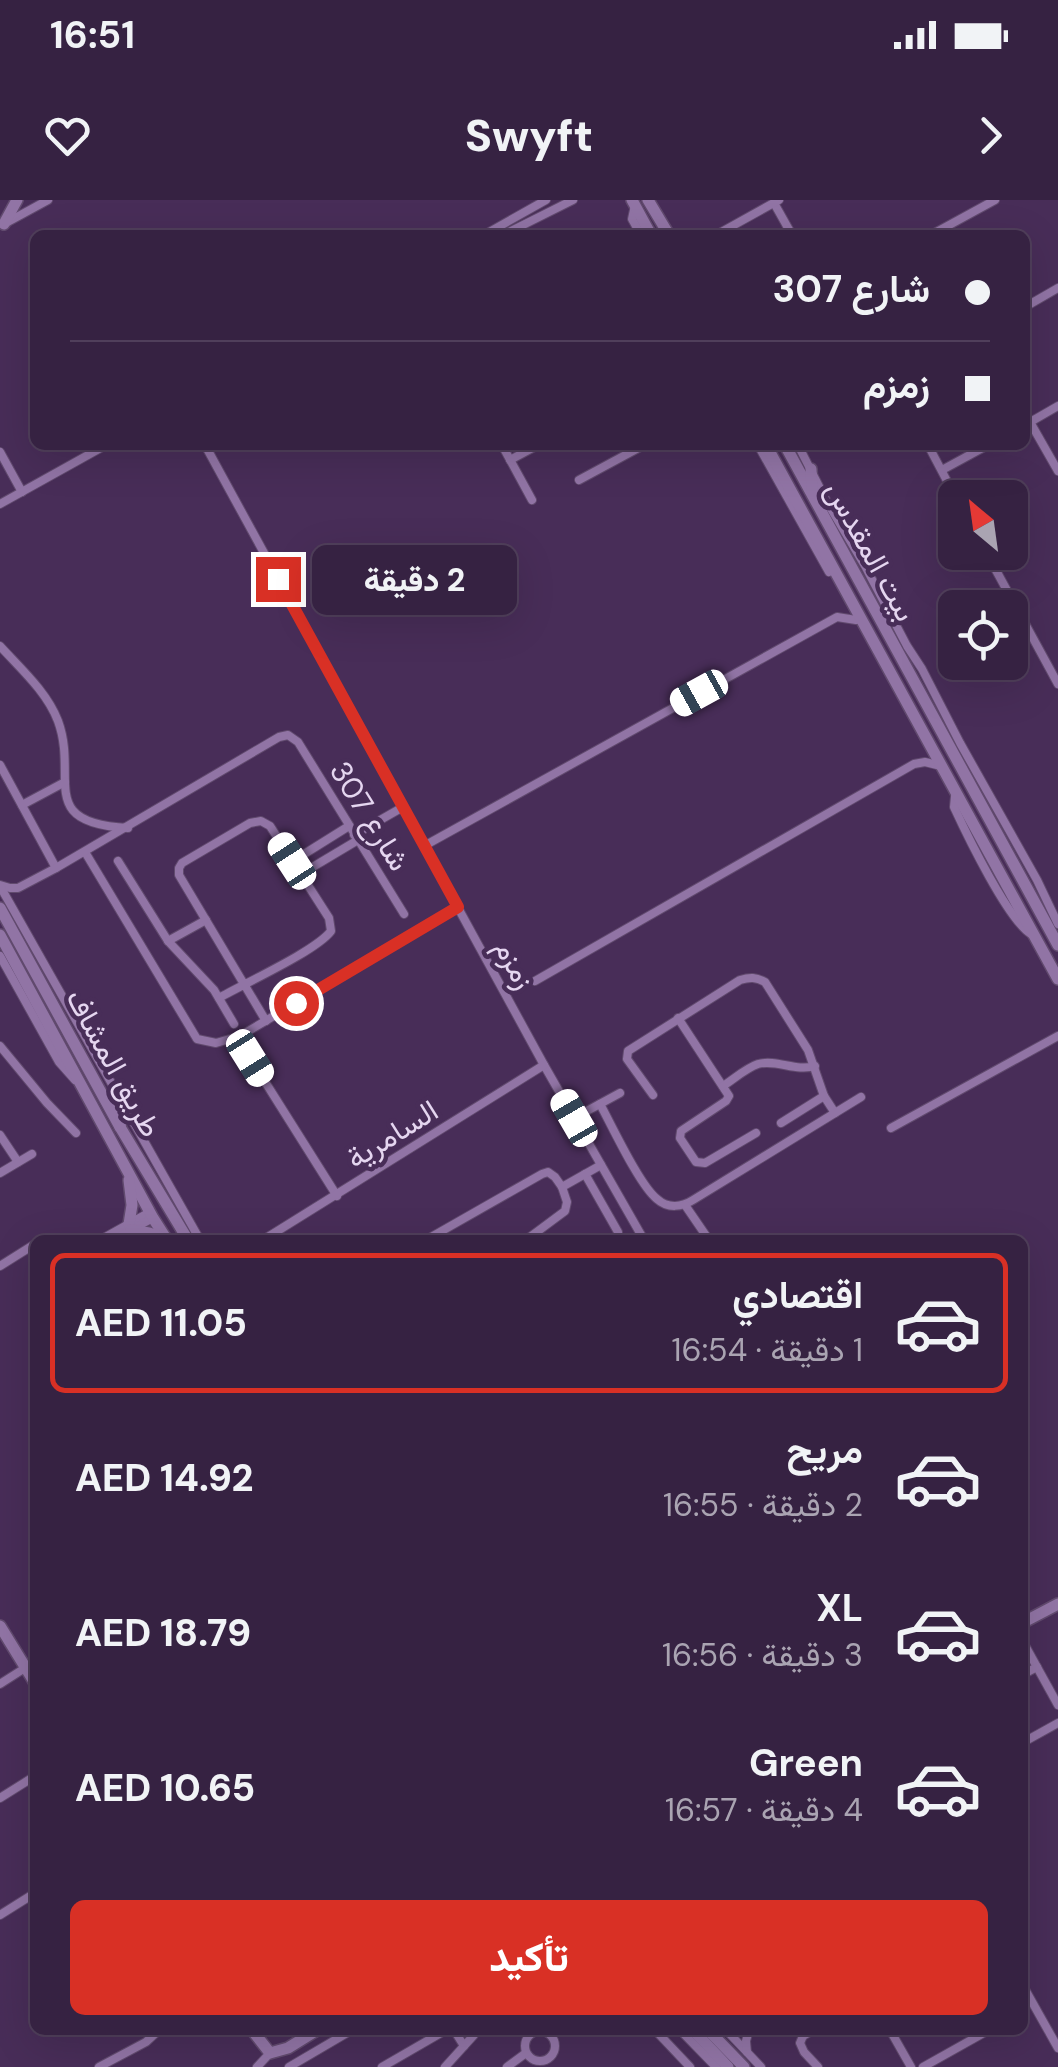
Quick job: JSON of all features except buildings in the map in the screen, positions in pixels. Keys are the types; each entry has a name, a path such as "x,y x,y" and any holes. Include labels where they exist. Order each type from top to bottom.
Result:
{"street":[{"path":"0,208 15,200"},
{"path":"2,225 15,200"},
{"path":"2,225 48,200"},
{"path":"493,230 546,200"},
{"path":"516,230 572,200"},
{"path":"648,200 666,230"},
{"path":"940,230 995,200"},
{"path":"725,230 776,201 790,230"},
{"path":"633,203 632,218 638,230"},
{"path":"633,203 648,230"},
{"path":"1030,304 1058,288"},
{"path":"1030,422 1058,406"},
{"path":"1030,426 1058,471"},
{"path":"0,504 97,450"},
{"name":"زمزم","path":"208,450 641,1235"},
{"path":"505,450 532,500"},
{"path":"510,460 529,450"},
{"path":"579,480 635,450"},
{"name":"بيت المقدس","path":"761,450 902,691 1058,979"},
{"name":"بيت المقدس","path":"769,450 856,620 889,679 902,691"},
{"name":"بيت المقدس","path":"787,450 1058,944"},
{"name":"بيت المقدس","path":"801,450 1038,880 1058,924"},
{"path":"931,450 947,480"},
{"path":"942,470 979,450"},
{"path":"0,452 22,492"},
{"path":"812,469 813,497"},
{"path":"996,570 1058,684"},
{"path":"837,617 844,598"},
{"path":"424,846 837,617 856,620"},
{"path":"0,646 54,710 63,738 68,802 76,816 104,826 128,828"},
{"path":"908,670 926,676"},
{"name":"شارع 307","path":"128,828 278,737 291,736 404,914"},
{"path":"956,760 960,743"},
{"path":"909,767 931,746 942,752 975,810 1002,844"},
{"path":"535,981 909,767 925,762 941,766"},
{"path":"0,764 56,868"},
{"path":"22,804 64,782"},
{"path":"292,861 403,807"},
{"path":"220,998 244,984 320,942 331,930 329,918 266,822 255,821 182,863 178,872 180,878 206,920 244,984 266,1021"},
{"path":"0,886 18,888 128,828"},
{"path":"301,874 354,834"},
{"path":"85,852 197,1040 207,1043 240,1036 458,907"},
{"path":"118,861 168,941 220,998 234,1024"},
{"name":"طريق المشاف","path":"0,886 6,909 120,1127 185,1235"},
{"path":"6,909 18,888"},
{"name":"طريق المشاف","path":"6,909 197,1235"},
{"path":"168,941 206,920"},
{"name":"طريق المشاف","path":"0,935 164,1235"},
{"name":"طريق المشاف","path":"0,956 59,1062 80,1084"},
{"path":"652,1095 627,1059 632,1048 748,977 766,982 808,1050 834,1113"},
{"path":"678,1018 728,1094 728,1100 680,1133 696,1162 705,1163 756,1132"},
{"path":"240,1036 337,1196"},
{"path":"890,1128 1058,1036"},
{"path":"0,1046 76,1132"},
{"path":"723,1086 759,1064 802,1069 815,1066"},
{"name":"السامرية","path":"272,1235 544,1065"},
{"path":"574,1118 620,1093"},
{"path":"780,1123 824,1096"},
{"path":"600,1104 650,1193 666,1204 685,1205 861,1097"},
{"path":"120,1127 124,1105"},
{"path":"0,1135 18,1162"},
{"path":"0,1173 32,1154"},
{"path":"562,1187 601,1166"},
{"path":"119,1235 130,1227 128,1171"},
{"path":"435,1235 548,1172 562,1187 568,1202 564,1212 533,1235"},
{"path":"585,1174 618,1235"},
{"path":"685,1205 706,1235"},
{"path":"112,1235 152,1215"},
{"path":"130,1227 155,1235"},
{"path":"0,1266 30,1247"},
{"path":"1028,1620 1058,1604"},
{"path":"0,1626 30,1675"},
{"path":"1028,1651 1058,1705"},
{"path":"1028,1672 1037,1667"},
{"path":"0,1684 26,1668"},
{"path":"1028,1740 1058,1723"},
{"path":"0,1798 30,1779"},
{"path":"0,1914 30,1896"},
{"path":"1028,1994 1058,2048"},
{"path":"1028,2008 1034,2004"},
{"path":"1046,2026 1058,2020"},
{"path":"99,2067 154,2035"},
{"path":"254,2035 264,2062 309,2035"},
{"path":"289,2067 343,2035"},
{"path":"382,2067 437,2035"},
{"path":"457,2035 464,2046"},
{"path":"446,2067 474,2035"},
{"path":"531,2035 525,2045 526,2053 540,2064 555,2060 556,2043 549,2035"},
{"path":"659,2035 690,2067"},
{"path":"685,2035 711,2064"},
{"path":"697,2035 728,2067"},
{"path":"713,2035 744,2067"},
{"path":"731,2035 761,2067"},
{"path":"746,2052 748,2035"},
{"path":"806,2035 801,2039 801,2048 818,2067"},
{"path":"893,2035 910,2067"},
{"path":"923,2067 980,2035"},
{"path":"507,2067 526,2053"}],"route":[{"path":"278,579 458,907 296,1003"}]}
